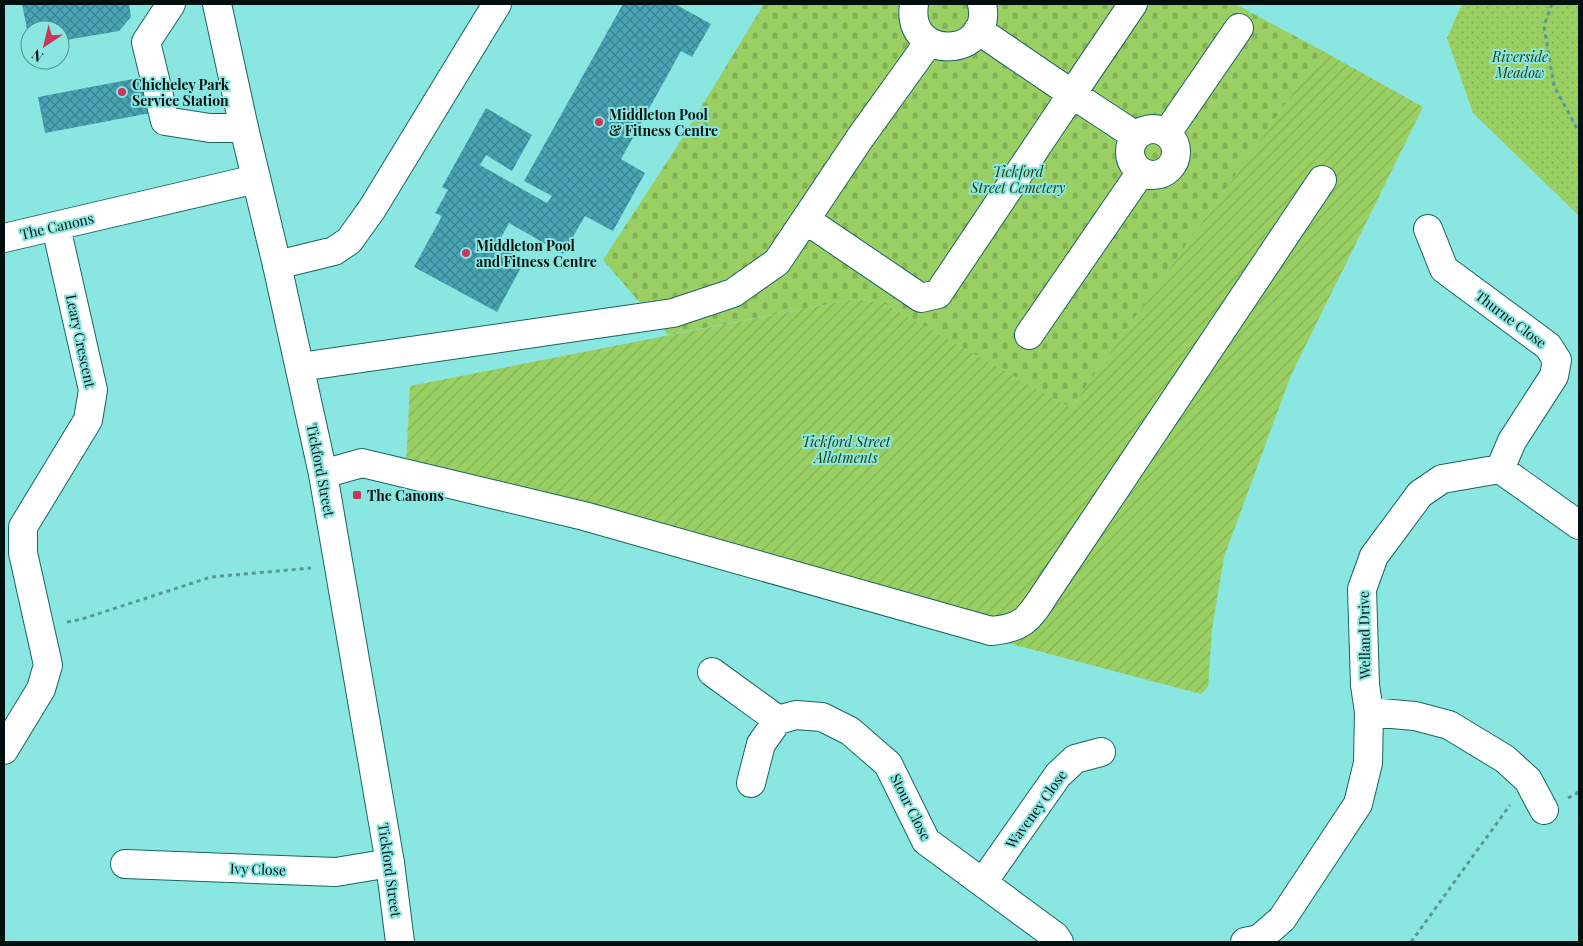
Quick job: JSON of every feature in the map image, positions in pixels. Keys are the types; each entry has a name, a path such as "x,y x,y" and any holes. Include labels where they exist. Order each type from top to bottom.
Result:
{"street":[{"path":"171,4 146,42 166,121 210,128 244,128"},
{"name":"Tickford Street","path":"216,4 300,366 323,474 390,863 400,942"},
{"path":"277,265 334,251 349,241 372,209 497,4"},
{"path":"914,4 912,12 914,24 920,34 929,42 947,48 965,43 980,17 1072,94 1136,136"},
{"path":"806,220 921,298 938,294 1133,4"},
{"path":"1167,133 1239,28"},
{"path":"300,366 673,313 733,293 778,262 860,138 929,42"},
{"path":"1148,129 1161,130 1167,133 1176,144 1176,159 1173,165 1162,174 1155,176 1135,168 1129,148 1136,136 1148,129"},
{"path":"1029,335 1141,172"},
{"name":"The Canons","path":"4,238 256,180"},
{"path":"323,474 362,463 584,516 991,631 1009,630 1027,620 1044,596 1322,180"},
{"name":"Leary Crescent","path":"4,750 41,689 48,666 23,553 13,526 88,420 93,390 56,227"},
{"name":"Thurne Close","path":"1428,229 1444,269 1548,346 1557,360 1554,376 1512,441 1500,469"},
{"path":"1500,469 1579,525"},
{"name":"Welland Drive","path":"1255,941 1282,919 1358,804 1368,763 1369,712 1365,685 1362,589 1374,556 1420,494 1442,479 1500,469"},
{"path":"712,672 778,720 761,744 751,783"},
{"path":"1369,712 1415,716 1449,725 1505,759 1528,780 1544,810"},
{"name":"Stour Close","path":"778,720 796,715 822,717 850,732 888,764 926,841 1055,936 1060,942"},
{"name":"Waveney Close","path":"983,882 1058,775 1075,759 1100,752"},
{"name":"Ivy Close","path":"125,864 336,872 390,863"}],"path":[{"path":"1552,4 1544,26 1554,86 1579,132"},
{"path":"40,628 82,619 211,577 339,565"},
{"path":"1411,942 1528,780"}],"green space":[{"name":"Tickford Street Cemetery","path":"764,4 1235,4 1323,51 1071,408 885,304 855,299 668,335 603,260 678,145"},
{"name":"Riverside Meadow","path":"1462,4 1579,4 1579,216 1473,113 1447,38"},
{"name":"Tickford Street Allotments","path":"1323,51 1423,107 1291,375 1224,557 1212,629 1208,687 1201,694 405,484 410,386 855,299 885,304 1071,408"}],"building":[{"path":"22,4 129,4 131,17 119,31 70,39 70,20 25,20"},
{"name":"Middleton Pool & Fitness Centre","path":"623,4 675,4 711,24 692,57 681,51 621,159 645,173 613,231 585,216 563,254 509,223 497,245 525,260 497,312 414,267 442,216 435,213 448,190 442,187 486,108 532,135 512,171 486,155 480,165 547,203 552,196 524,181"},
{"path":"154,75 161,111 45,133 38,97"}],"place":[{"name":"Chicheley Park Service Station","path":"122,92"},
{"name":"Middleton Pool & Fitness Centre","path":"599,122"},
{"name":"Middleton Pool and Fitness Centre","path":"466,253"},
{"name":"The Canons","path":"357,495"}]}
